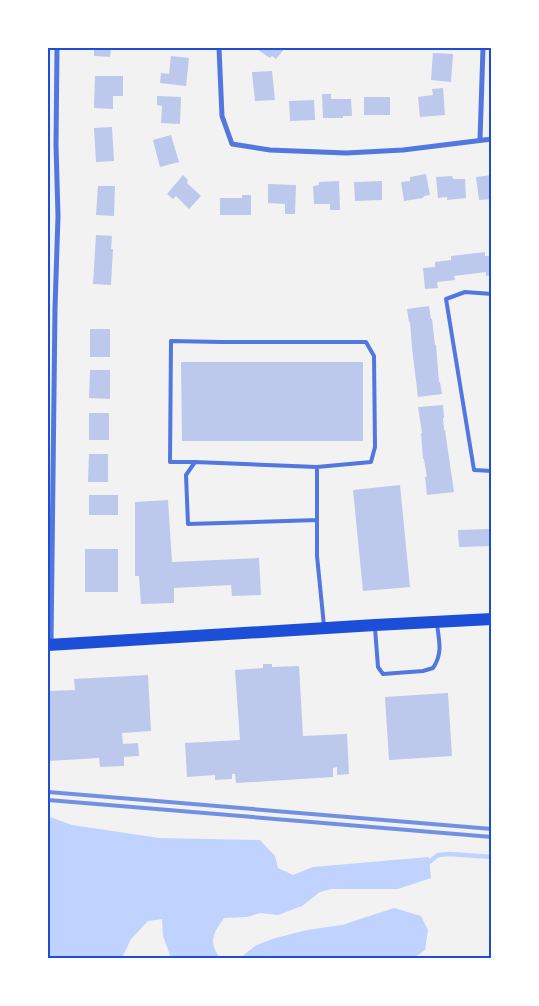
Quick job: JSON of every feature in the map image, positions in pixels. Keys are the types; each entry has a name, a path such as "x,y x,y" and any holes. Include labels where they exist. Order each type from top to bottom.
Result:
{"main road":[{"path":"49,645 492,619"}],"street":[{"path":"49,645 58,216 56,145 57,48"},
{"path":"219,48 222,116 232,144 270,150 346,153 403,150 492,139"},
{"path":"480,140 483,48"},
{"path":"48,145 56,145"},
{"path":"48,308 55,308"}],"lane":[{"path":"492,294 465,292 446,298 474,470 492,472"},
{"path":"171,340 366,342 374,356 375,447 371,462 317,467 170,462 171,340"},
{"path":"195,462 186,475 188,524 317,520"},
{"path":"317,467 317,556 324,628"},
{"path":"375,625 378,667 384,674 423,671 433,668 438,661 440,652 437,622"}],"water":[{"path":"48,817 72,825 159,838 260,840 275,856 278,868 293,875 313,867 429,857 431,878 398,889 331,889 320,892 302,906 278,915 260,913 247,917 224,918 213,938 214,947 220,958 171,958 163,936 162,919 148,921 131,939 122,958 48,958"},
{"path":"394,908 421,916 428,930 425,950 414,958 240,958 255,946 272,939 307,930 342,925"}],"building":[{"path":"94,48 111,48 110,57 94,56"},
{"path":"255,48 285,48 276,59 272,56 270,58"},
{"path":"433,53 453,54 451,82 431,80"},
{"path":"171,56 189,58 186,86 160,83 161,73 169,74"},
{"path":"272,71 275,100 255,101 252,72"},
{"path":"95,76 123,76 123,96 113,96 113,109 94,108"},
{"path":"443,88 445,115 420,117 418,97 433,95 432,89"},
{"path":"322,94 331,94 331,99 351,99 352,116 323,118"},
{"path":"157,96 181,97 180,124 161,123 162,106 157,105"},
{"path":"364,97 390,97 390,115 364,115"},
{"path":"314,100 315,120 290,121 289,101"},
{"path":"112,127 114,161 96,162 94,128"},
{"path":"171,135 179,162 160,167 153,140"},
{"path":"426,174 430,195 404,201 401,182 410,181 410,177"},
{"path":"183,175 188,180 187,183 201,196 189,209 176,196 173,199 167,194"},
{"path":"492,175 492,199 479,200 476,177"},
{"path":"452,176 453,179 465,179 466,198 447,200 447,197 438,198 436,177"},
{"path":"339,181 340,210 330,210 330,204 314,204 313,186 319,185 319,182"},
{"path":"382,181 382,200 355,201 354,182"},
{"path":"268,184 296,185 295,214 285,214 285,204 268,203"},
{"path":"98,186 115,186 114,216 96,215"},
{"path":"242,195 251,195 251,215 220,215 220,198 242,198"},
{"path":"96,235 112,236 111,285 93,284"},
{"path":"485,252 485,256 492,256 492,275 486,276 486,272 454,276 455,280 437,282 438,288 425,289 423,268 435,267 435,262 451,260 451,256"},
{"path":"429,306 442,394 418,397 407,309"},
{"path":"90,329 110,329 110,357 90,357"},
{"path":"181,362 363,362 363,441 182,441"},
{"path":"90,370 110,370 110,399 89,398"},
{"path":"443,405 444,430 454,492 427,495 425,477 427,477 423,459 418,407"},
{"path":"89,413 109,413 109,440 89,440"},
{"path":"89,454 108,454 108,482 88,482"},
{"path":"400,485 410,587 363,591 353,490"},
{"path":"89,495 118,495 118,515 89,515"},
{"path":"168,500 172,562 259,558 261,595 232,596 231,585 174,588 174,603 141,604 139,576 135,576 135,502"},
{"path":"490,529 491,546 459,547 458,530"},
{"path":"85,549 118,549 118,592 85,592"},
{"path":"263,664 272,664 272,667 299,666 303,736 347,734 349,774 337,775 337,767 333,768 333,777 236,783 235,774 232,774 232,779 215,780 215,775 187,777 185,743 240,740 235,670 263,668"},
{"path":"489,667 492,667 492,690 490,690"},
{"path":"148,675 151,731 122,733 123,744 138,743 139,756 124,757 124,766 100,767 99,758 48,761 48,691 75,690 74,679"},
{"path":"448,693 452,756 389,760 385,697"}],"waterway":[{"path":"424,866 438,855 492,857"}],"railway":[{"path":"48,792 492,829"},
{"path":"48,800 492,837"}]}
